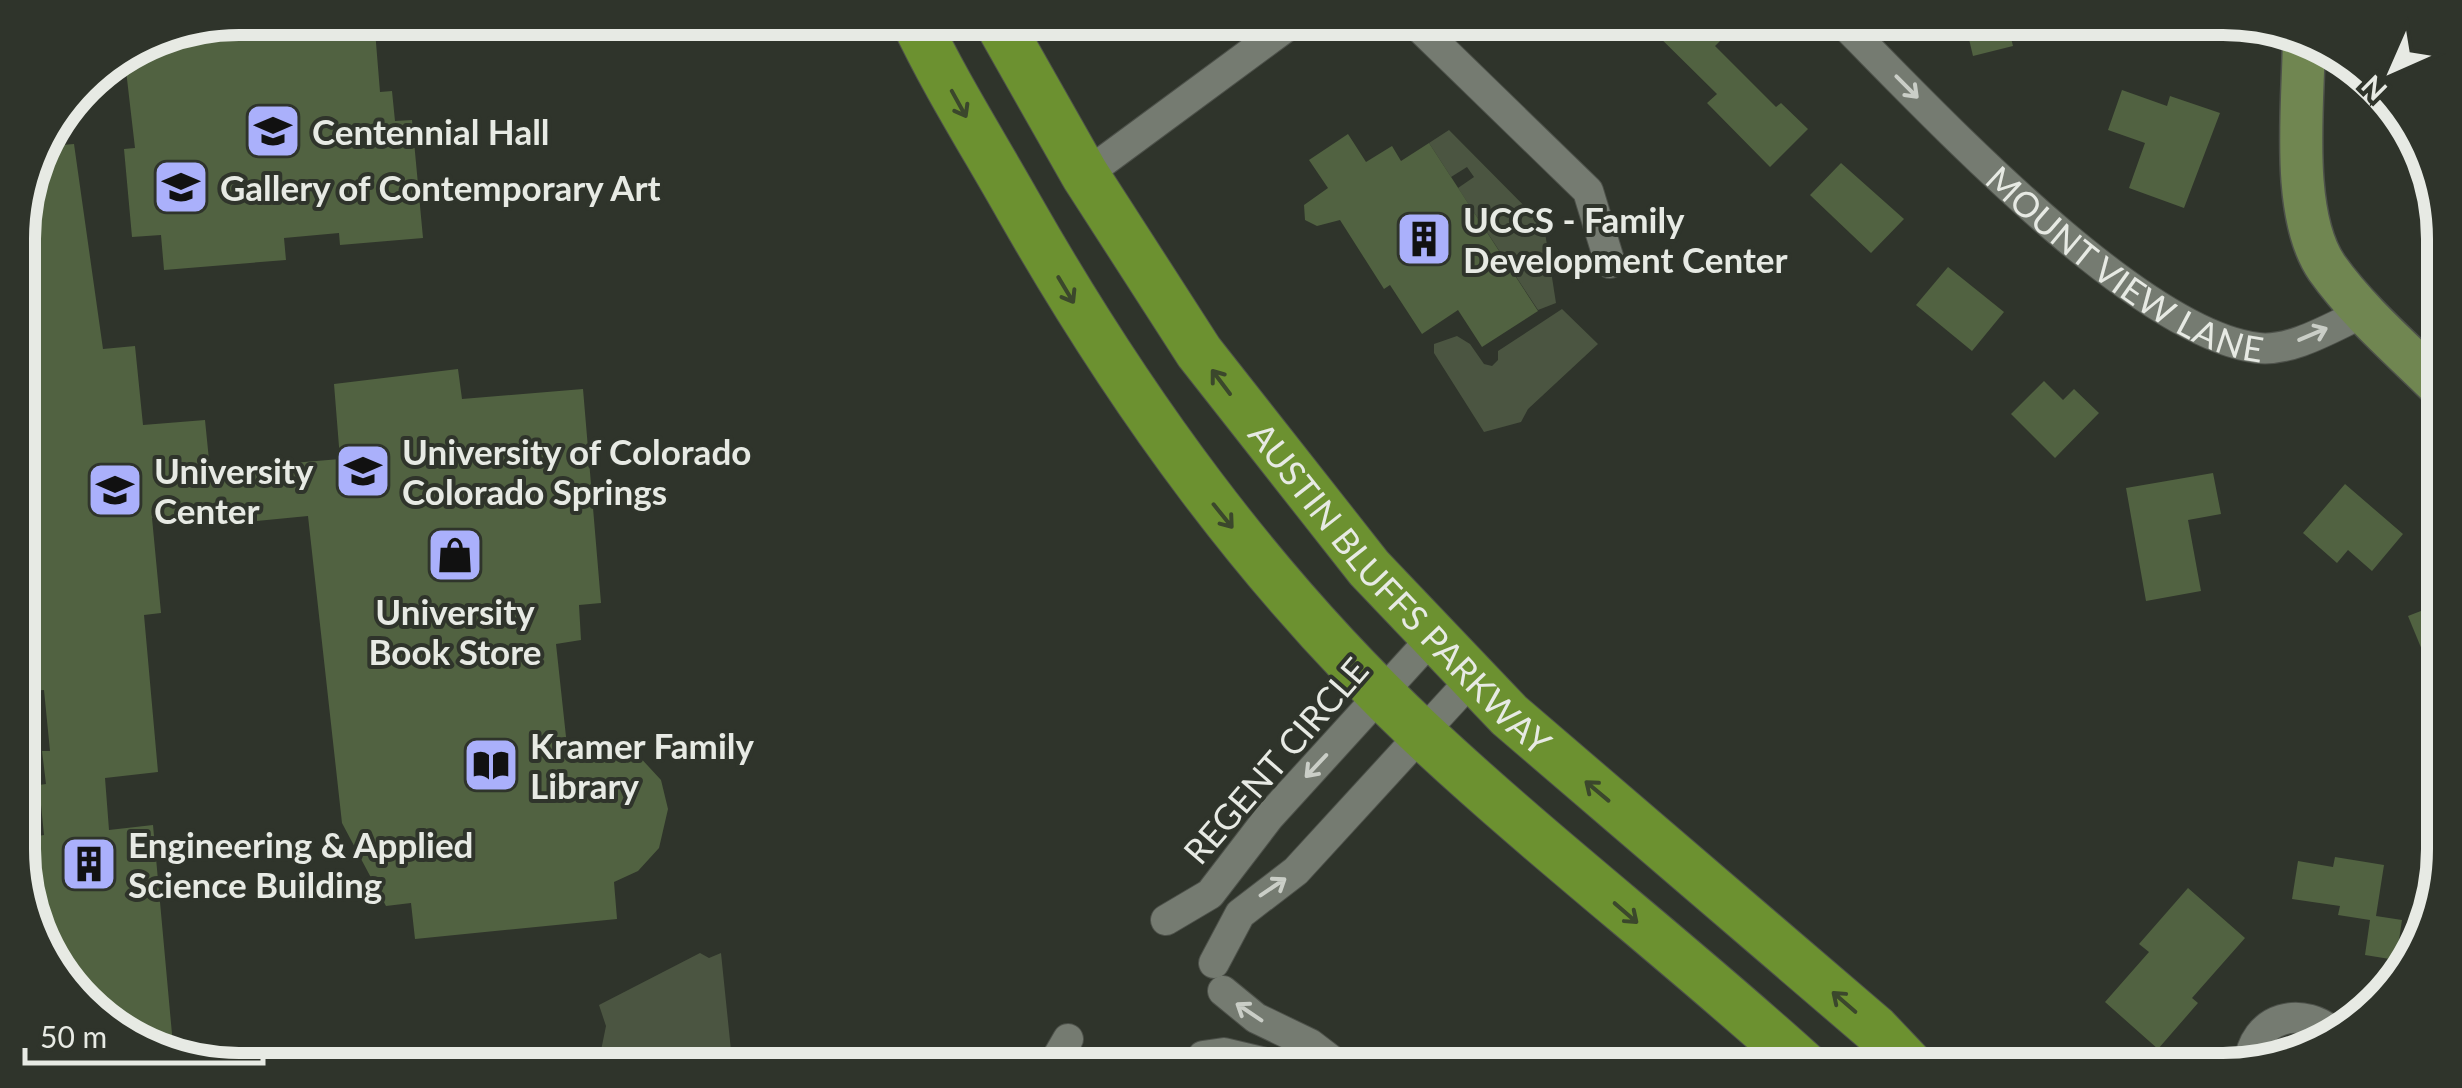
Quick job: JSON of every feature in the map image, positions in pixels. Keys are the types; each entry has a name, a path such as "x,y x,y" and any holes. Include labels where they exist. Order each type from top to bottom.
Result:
{"main road":[{"path":"923,35 1062,285 1144,410 1254,554 1421,733 1789,1053"},
{"name":"AUSTIN BLUFFS PARKWAY","path":"1006,35 1085,175 1210,367 1288,469 1432,638 1472,679 1898,1053"}],"street":[{"path":"1085,175 1275,35"},
{"path":"1427,35 1588,191 1610,263"},
{"name":"MOUNT VIEW LANE","path":"1855,35 1970,151 2106,269 2192,326 2262,349 2298,341 2365,312"},
{"path":"2304,52 2304,204 2325,266 2427,374"},
{"name":"REGENT CIRCLE","path":"1166,920 1210,894 1269,817 1432,638"},
{"path":"1321,1053 1256,1018 1219,977 1240,914 1296,871 1472,679"},
{"path":"2253,1051 2256,1039 2279,1019 2311,1018 2324,1027"},
{"path":"1060,1053 1068,1040"}],"green space":[{"path":"1449,130 1544,226 1556,303 1538,310 1513,272 1528,263 1522,252 1506,261 1458,188 1474,177 1467,167 1451,177 1429,143"},
{"path":"1562,309 1598,344 1528,409 1521,422 1484,432 1434,353 1434,344 1457,336 1470,344 1484,364 1492,366 1498,360 1498,351"},
{"path":"700,953 709,958 721,953 731,1053 600,1053 606,1026 599,1005"}],"building":[{"name":"Centennial Hall","path":"375,35 380,92 392,91 395,121 412,120 423,238 340,245 339,233 284,238 286,260 164,270 161,235 132,237 124,149 135,148 126,70 149,56 212,37"},
{"path":"1657,35 1724,35 1715,46 1776,107 1781,103 1808,129 1770,167 1707,103 1717,94"},
{"path":"1968,35 2010,35 2013,46 1973,56"},
{"path":"2122,90 2167,106 2170,96 2220,113 2184,208 2129,188 2145,143 2108,130"},
{"name":"UCCS - Family Development Center","path":"1348,134 1366,162 1392,146 1401,161 1429,143 1538,311 1482,347 1458,310 1422,334 1390,285 1384,289 1340,220 1317,226 1305,220 1304,205 1328,188 1309,160"},
{"path":"74,144 103,349 135,346 143,425 205,420 210,470 340,459 334,384 458,369 462,399 583,389 601,603 579,605 581,640 556,644 567,746 604,740 636,753 661,780 668,809 659,848 638,871 614,882 617,919 415,939 411,903 386,906 342,823 308,516 215,525 214,511 152,518 161,613 144,615 158,772 105,778 109,830 153,825 173,1042 115,1011 77,973 49,925 37,876 35,849 35,836 44,835 39,785 46,784 42,751 50,751 44,690 35,691 35,225 42,186 58,145"},
{"path":"1841,163 1904,219 1871,253 1810,195"},
{"path":"1948,267 2004,312 1972,351 1916,305"},
{"path":"2044,381 2063,400 2074,389 2099,413 2055,458 2011,414"},
{"path":"2213,473 2221,514 2188,520 2201,591 2146,601 2126,488"},
{"path":"2345,484 2403,534 2372,571 2348,550 2337,563 2303,533"},
{"path":"2427,609 2427,662 2408,616"},
{"path":"2335,857 2384,865 2376,916 2402,920 2394,960 2365,955 2370,920 2338,915 2340,906 2292,899 2298,861 2333,867"},
{"path":"2188,888 2245,938 2192,998 2198,1003 2158,1049 2105,1002 2149,952 2139,944"}],"place":[{"name":"Centennial Hall","path":"273,131"},
{"name":"Gallery of Contemporary Art","path":"181,187"},
{"name":"UCCS - Family Development Center","path":"1424,239"},
{"name":"University of Colorado Colorado Springs","path":"363,471"},
{"name":"University Center","path":"115,490"},
{"name":"University Book Store","path":"455,555"},
{"name":"Kramer Family Library","path":"491,765"},
{"name":"Engineering & Applied Science Building","path":"89,864"}]}
